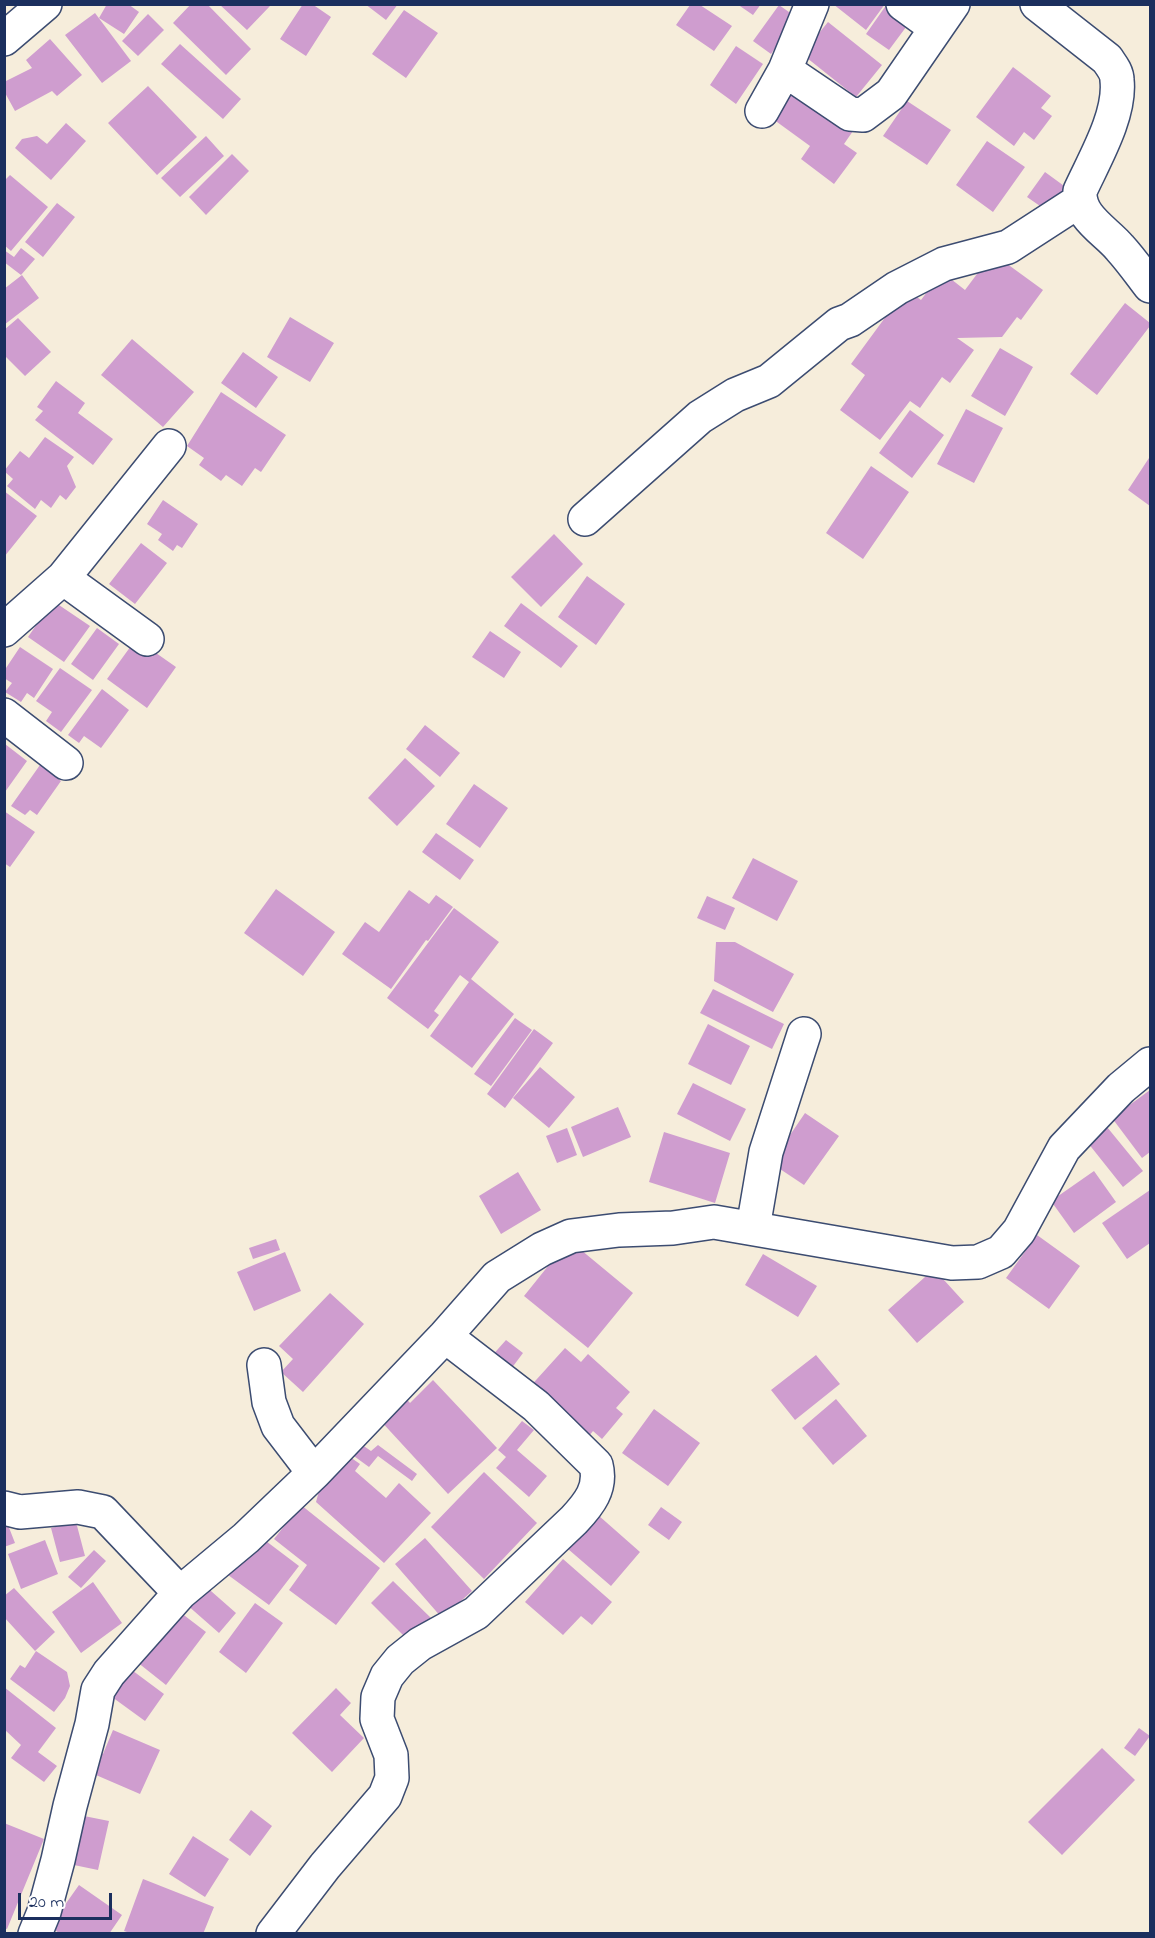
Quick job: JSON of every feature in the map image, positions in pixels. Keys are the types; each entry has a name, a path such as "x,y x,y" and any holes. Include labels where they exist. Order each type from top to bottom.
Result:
{"street":[{"path":"4,39 45,4"},
{"path":"762,111 785,70 812,4"},
{"path":"785,70 850,114 863,115 891,94 944,16 903,4"},
{"path":"1037,4 1107,59 1114,69 1117,80 1115,111 1080,191 1079,201 1089,218 1119,246 1150,286"},
{"path":"585,519 700,417 735,395 769,381 805,353 830,329 850,320 897,288 944,264 1008,247 1079,201"},
{"path":"4,630 63,578 169,446"},
{"path":"63,578 147,639"},
{"path":"4,715 66,763"},
{"path":"753,1228 766,1152 804,1034"},
{"path":"35,1934 44,1912 58,1860 92,1724 98,1690 116,1665 180,1593 246,1538 314,1473 445,1336 497,1277 542,1249 571,1236 619,1230 673,1228 714,1222 951,1263 978,1262 1001,1252 1019,1231 1064,1148 1120,1088 1150,1064"},
{"path":"273,1934 325,1866 385,1796 392,1778 391,1755 377,1719 378,1697 387,1676 400,1659 420,1644 476,1613 574,1520 589,1504 596,1489 599,1476 596,1465 536,1406 445,1336"},
{"path":"264,1365 269,1402 278,1426 314,1473"},
{"path":"4,1508 20,1512 78,1507 104,1512 180,1593"}],"building":[{"path":"107,4 128,4 139,12 124,34 99,18"},
{"path":"191,4 207,4 251,49 226,75 173,23"},
{"path":"219,4 268,4 270,6 247,30"},
{"path":"303,4 312,4 331,17 306,56 280,39"},
{"path":"365,4 398,4 386,20"},
{"path":"737,4 761,4 753,15"},
{"path":"833,4 885,4 866,30"},
{"path":"887,4 912,19 889,50 866,34"},
{"path":"690,5 700,5 732,26 714,51 676,25"},
{"path":"779,5 796,17 771,54 753,41"},
{"path":"404,10 438,33 406,78 372,54"},
{"path":"95,13 131,61 102,83 65,35"},
{"path":"148,14 164,30 138,56 122,41"},
{"path":"828,22 882,65 856,97 802,54"},
{"path":"50,39 82,75 57,96 52,91 15,111 4,91 4,82 32,68 26,60"},
{"path":"180,44 241,99 223,119 161,64"},
{"path":"736,46 763,64 736,104 710,85"},
{"path":"1013,67 1051,96 1041,108 1052,116 1034,140 1024,132 1014,146 976,117"},
{"path":"788,84 853,131 844,144 857,153 834,184 801,159 810,146 766,114"},
{"path":"148,86 197,137 157,175 108,123"},
{"path":"907,101 951,130 927,165 883,136"},
{"path":"66,123 86,141 51,180 15,148 22,139 37,136 47,144"},
{"path":"206,136 224,156 180,197 161,178"},
{"path":"987,141 1025,167 993,212 956,185"},
{"path":"232,154 249,171 206,215 189,197"},
{"path":"1045,172 1071,191 1053,215 1027,197"},
{"path":"10,175 48,207 11,251 4,245 4,177 6,179"},
{"path":"57,203 75,217 43,257 25,242"},
{"path":"21,248 35,259 21,275 4,262 4,250 14,257"},
{"path":"999,258 1043,290 1021,320 1017,317 1002,337 957,338 974,350 950,383 942,377 920,408 910,401 880,440 840,410 865,375 851,364 906,289 921,300 942,272 965,290 986,262"},
{"path":"22,275 39,298 4,325 4,289"},
{"path":"1125,303 1150,323 1150,326 1097,395 1070,374"},
{"path":"290,317 334,343 310,382 267,357"},
{"path":"18,318 51,352 25,376 4,355 4,330"},
{"path":"132,339 194,392 163,427 101,375"},
{"path":"1000,348 1033,367 1005,416 971,396"},
{"path":"243,352 278,377 256,408 221,383"},
{"path":"56,381 85,403 78,413 113,439 93,465 35,420 43,411 37,407"},
{"path":"221,392 286,435 261,472 255,468 242,486 226,475 221,481 199,465 204,458 187,446"},
{"path":"966,409 1003,428 974,483 937,464"},
{"path":"910,410 944,435 912,478 879,453"},
{"path":"45,437 74,457 67,466 76,487 66,500 60,495 51,508 41,500 35,509 7,486 13,479 4,471 20,451 29,458"},
{"path":"1150,459 1150,506 1128,490"},
{"path":"871,466 909,492 863,559 826,533"},
{"path":"4,491 37,516 4,557"},
{"path":"163,500 198,524 182,548 177,545 173,551 158,540 162,534 147,524"},
{"path":"554,534 583,564 541,607 511,577"},
{"path":"141,543 167,563 135,604 109,584"},
{"path":"587,576 625,604 596,645 558,617"},
{"path":"53,601 90,626 64,662 28,637"},
{"path":"521,603 578,646 561,668 504,626"},
{"path":"97,628 119,644 93,680 71,664"},
{"path":"490,631 521,652 504,678 472,657"},
{"path":"136,639 176,667 147,708 107,679"},
{"path":"20,647 53,669 34,698 27,693 21,702 5,692 12,683 4,678 4,671"},
{"path":"60,668 92,690 61,732 46,721 52,712 36,701"},
{"path":"102,689 129,710 101,748 84,736 79,743 68,735"},
{"path":"425,725 460,753 440,777 406,749"},
{"path":"5,744 27,761 5,792"},
{"path":"405,758 435,786 397,826 368,798"},
{"path":"40,765 61,781 37,815 30,810 25,815 11,806"},
{"path":"474,784 508,808 480,848 446,824"},
{"path":"4,811 35,832 10,867 4,863"},
{"path":"436,833 474,860 460,880 422,852"},
{"path":"753,858 798,881 777,921 732,898"},
{"path":"276,889 335,932 303,976 244,933"},
{"path":"409,890 429,904 436,895 453,907 391,989 342,954 365,922 379,932"},
{"path":"707,896 735,908 725,930 697,918"},
{"path":"454,908 499,942 471,979 514,1014 472,1068 430,1036 469,982 460,975 434,1011 439,1015 428,1029 387,998"},
{"path":"716,942 735,942 794,974 773,1012 714,981"},
{"path":"713,989 784,1024 772,1049 700,1013"},
{"path":"515,1018 532,1030 491,1086 474,1074"},
{"path":"708,1024 750,1046 731,1085 688,1064"},
{"path":"534,1029 553,1043 505,1108 487,1094"},
{"path":"540,1067 575,1097 549,1128 513,1098"},
{"path":"693,1083 746,1109 730,1141 677,1114"},
{"path":"1150,1090 1150,1152 1142,1158 1112,1118"},
{"path":"618,1107 631,1137 583,1157 571,1127"},
{"path":"805,1113 839,1136 804,1185 771,1163"},
{"path":"1107,1127 1143,1171 1123,1187 1088,1143"},
{"path":"567,1128 577,1155 557,1163 546,1136"},
{"path":"664,1132 730,1153 715,1203 649,1182"},
{"path":"1094,1171 1116,1202 1074,1233 1051,1201"},
{"path":"518,1172 541,1210 501,1234 479,1196"},
{"path":"1150,1190 1150,1243 1127,1259 1102,1223"},
{"path":"1037,1235 1080,1266 1049,1309 1006,1278"},
{"path":"276,1239 280,1250 253,1259 249,1248"},
{"path":"569,1240 633,1293 588,1348 524,1296"},
{"path":"285,1252 301,1291 254,1311 237,1272"},
{"path":"763,1254 817,1286 798,1317 745,1285"},
{"path":"934,1269 964,1302 917,1343 888,1310"},
{"path":"330,1293 364,1324 303,1392 281,1372 293,1359 279,1346"},
{"path":"506,1340 523,1353 508,1373 490,1358"},
{"path":"565,1348 581,1362 588,1354 630,1392 616,1408 623,1414 602,1439 593,1431 585,1441 527,1390"},
{"path":"816,1355 840,1384 795,1420 771,1390"},
{"path":"433,1380 497,1448 448,1494 378,1418 403,1395 410,1403"},
{"path":"836,1399 867,1436 833,1465 802,1428"},
{"path":"654,1409 700,1443 668,1486 622,1453"},
{"path":"522,1421 534,1430 517,1450 547,1476 529,1497 496,1468 506,1457 498,1450"},
{"path":"355,1440 371,1451 378,1445 417,1474 412,1481 378,1456 369,1467 347,1451"},
{"path":"340,1450 360,1464 355,1471 386,1498 399,1483 431,1513 384,1563 316,1502 325,1469"},
{"path":"484,1472 537,1523 484,1579 431,1527"},
{"path":"301,1505 380,1568 336,1625 289,1590 307,1565 274,1539"},
{"path":"661,1507 682,1522 669,1540 648,1525"},
{"path":"598,1515 640,1552 611,1586 568,1549"},
{"path":"76,1522 85,1556 60,1562 51,1528"},
{"path":"8,1525 15,1543 4,1547 4,1527"},
{"path":"254,1532 299,1566 269,1605 224,1572"},
{"path":"425,1538 472,1591 442,1618 395,1564"},
{"path":"45,1540 58,1574 21,1589 8,1554"},
{"path":"94,1550 106,1561 81,1588 68,1577"},
{"path":"563,1559 612,1602 592,1625 581,1616 563,1635 525,1602"},
{"path":"393,1581 431,1618 409,1641 371,1603"},
{"path":"93,1582 122,1623 81,1653 52,1612"},
{"path":"203,1584 236,1613 219,1633 186,1604"},
{"path":"14,1588 55,1632 35,1651 4,1617 4,1596"},
{"path":"255,1603 283,1623 246,1673 219,1652"},
{"path":"172,1606 206,1632 166,1685 132,1658"},
{"path":"36,1651 67,1672 70,1686 65,1698 54,1712 10,1679 20,1665 25,1668"},
{"path":"121,1662 164,1694 145,1721 101,1689"},
{"path":"4,1687 56,1728 38,1752 57,1766 44,1782 11,1758 21,1745 4,1729"},
{"path":"336,1688 351,1703 340,1715 364,1738 332,1772 292,1733"},
{"path":"1139,1728 1150,1736 1135,1756 1124,1748"},
{"path":"113,1730 160,1750 140,1794 82,1769 89,1749 103,1754"},
{"path":"1102,1748 1135,1780 1062,1855 1028,1822"},
{"path":"251,1810 272,1826 250,1856 229,1840"},
{"path":"79,1815 109,1821 98,1870 69,1864"},
{"path":"4,1823 44,1839 7,1929 4,1928"},
{"path":"193,1836 229,1859 205,1897 169,1874"},
{"path":"143,1879 214,1907 203,1934 133,1934 124,1931"},
{"path":"79,1885 122,1915 109,1934 60,1934 50,1926"}]}
